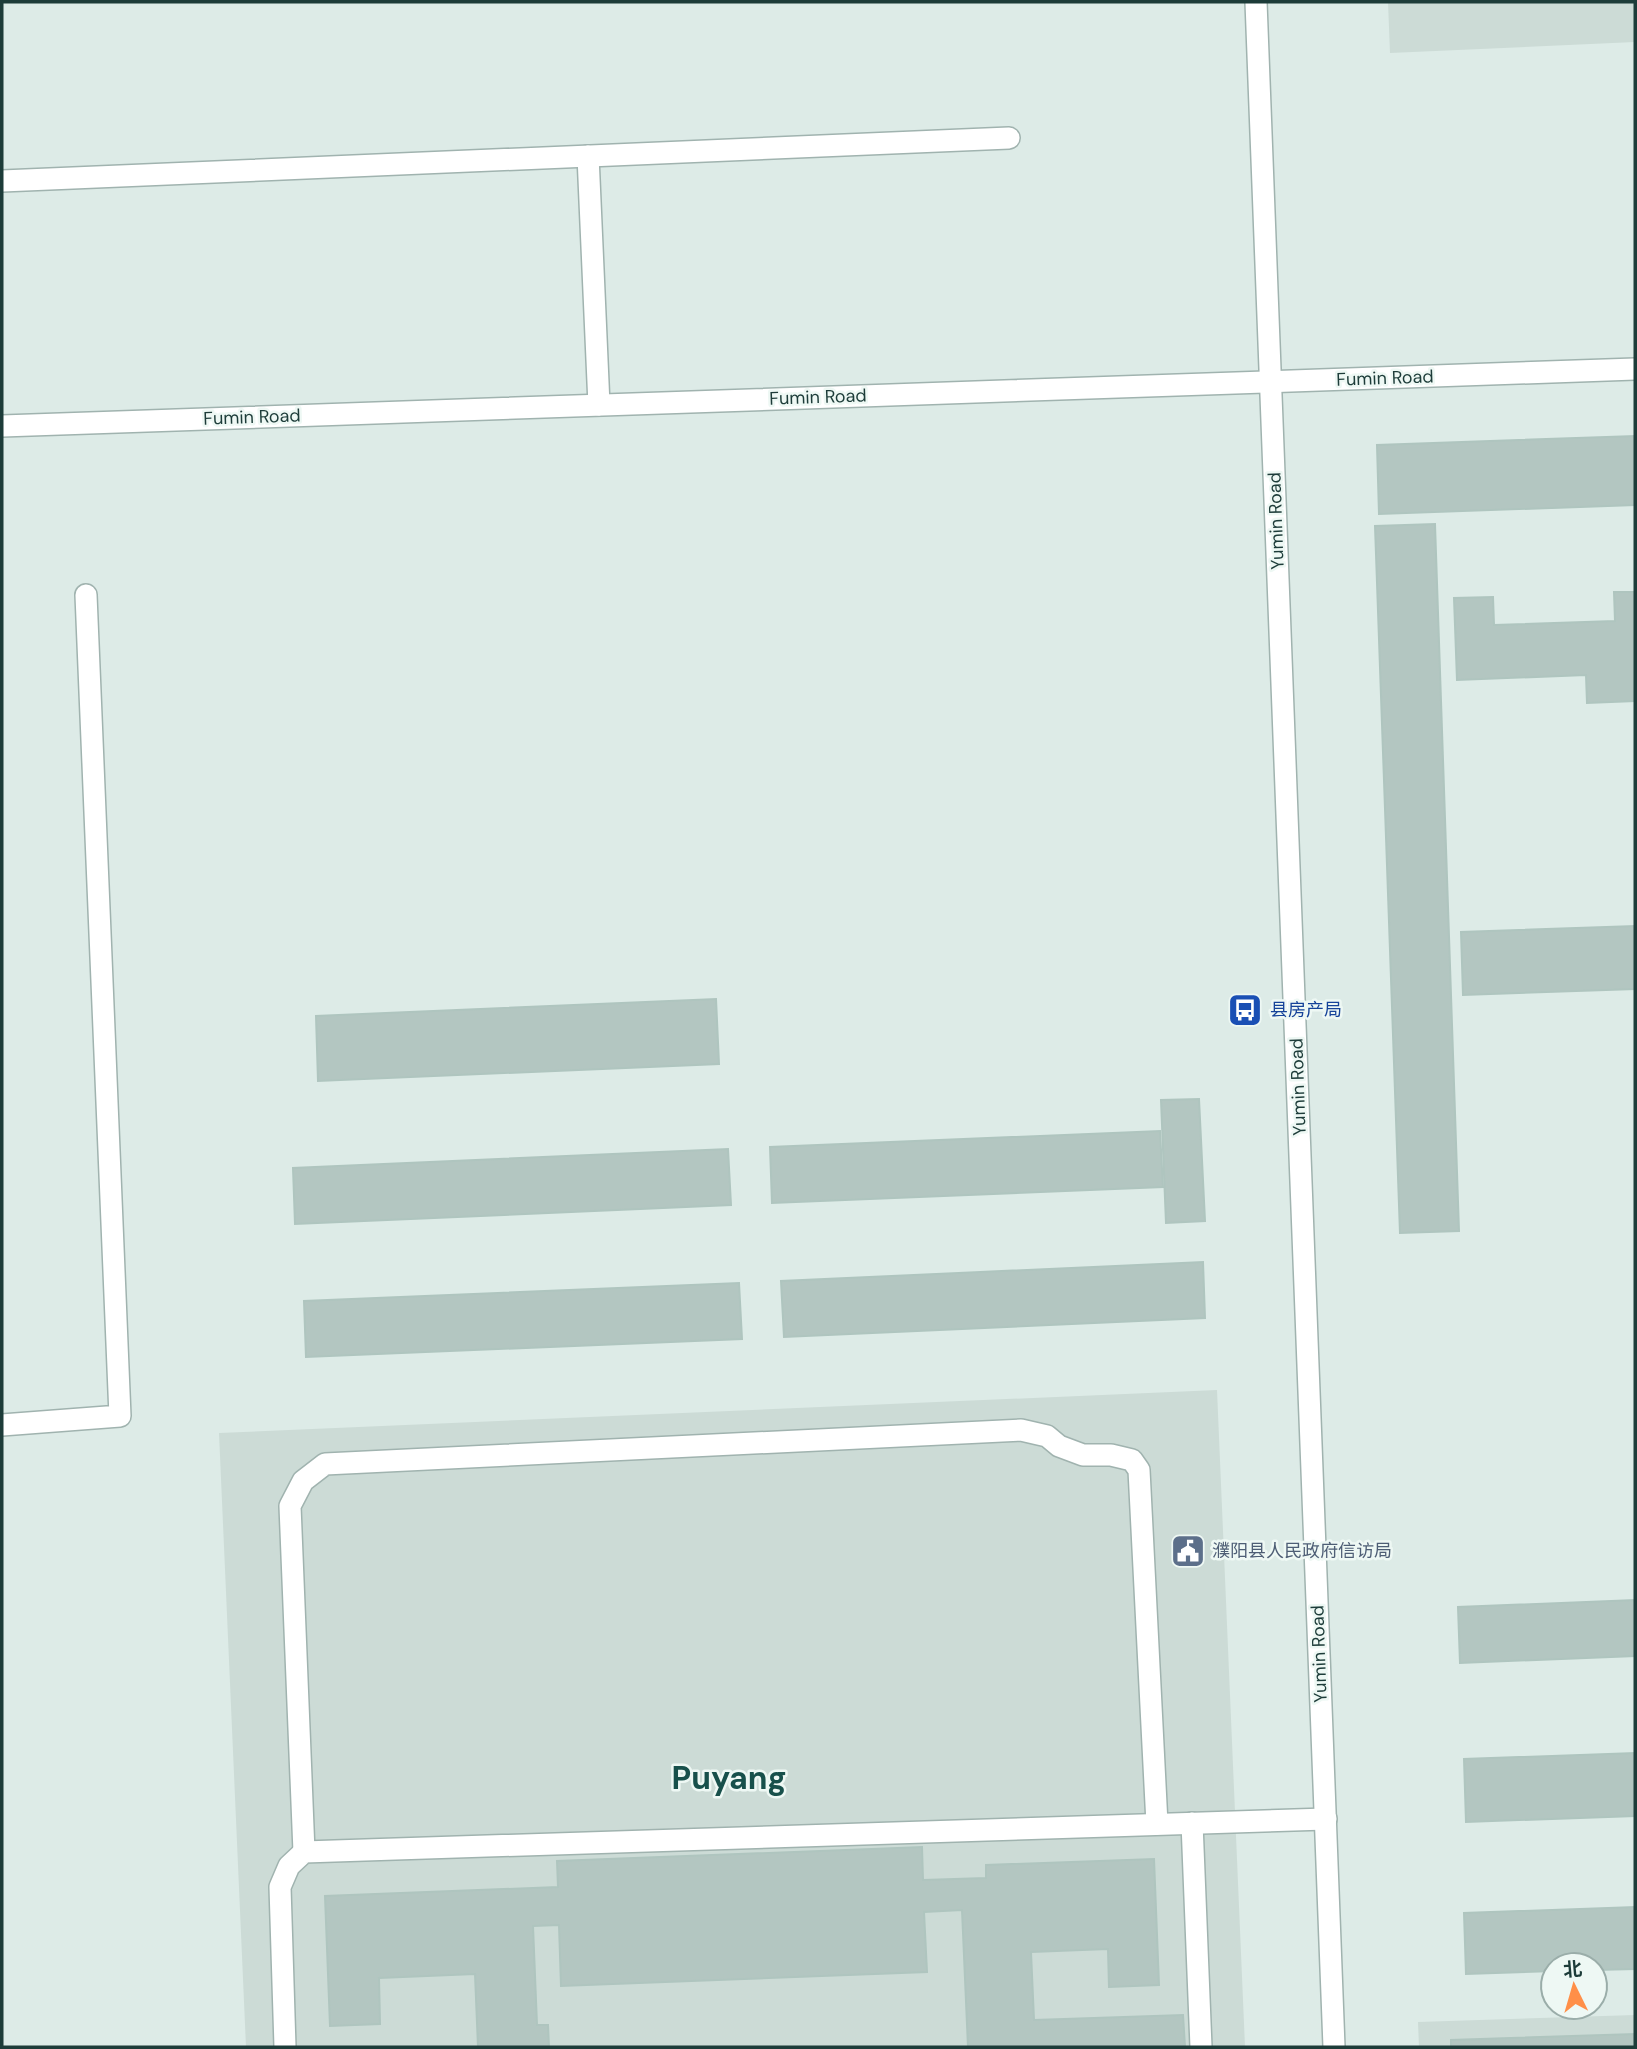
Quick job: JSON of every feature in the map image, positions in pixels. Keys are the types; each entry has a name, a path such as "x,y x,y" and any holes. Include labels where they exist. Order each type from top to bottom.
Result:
{"street":[{"name":"Yumin Road","path":"1256,2 1334,2047"},
{"path":"2,181 1009,138"},
{"path":"589,156 599,405"},
{"name":"Fumin Road","path":"2,426 1635,369"},
{"path":"2,1425 120,1416 86,595"},
{"path":"304,1852 290,1506 303,1481 325,1464 1021,1430 1047,1436 1059,1446 1083,1455 1111,1455 1132,1460 1139,1470 1157,1824"},
{"path":"285,2047 280,1887 289,1866 304,1852 1326,1819"},
{"path":"1192,1823 1201,2047"}],"shaded area":[{"path":"1388,2 1635,2 1635,42 1390,53"},
{"path":"1217,1390 1245,2047 246,2047 219,1433"},
{"path":"1635,2015 1635,2047 1419,2047 1418,2022 1539,2018 1539,2021 1609,2021 1609,2016"}],"building":[{"path":"1635,436 1635,505 1379,514 1377,445"},
{"path":"1435,524 1459,1231 1400,1233 1375,526"},
{"path":"1614,592 1635,592 1635,701 1587,703 1586,675 1457,680 1454,598 1493,597 1494,625 1615,621"},
{"path":"1635,926 1635,989 1463,995 1461,932"},
{"path":"716,999 719,1064 318,1081 316,1016"},
{"path":"1199,1099 1205,1221 1166,1223 1161,1100"},
{"path":"1160,1131 1163,1187 772,1203 770,1147"},
{"path":"728,1149 731,1205 295,1224 293,1168"},
{"path":"1203,1262 1205,1318 784,1337 781,1281"},
{"path":"739,1283 742,1339 306,1357 304,1301"},
{"path":"1635,1600 1635,1656 1460,1663 1458,1607"},
{"path":"1635,1753 1635,1816 1466,1822 1464,1759"},
{"path":"922,1847 923,1880 986,1878 986,1865 1154,1859 1159,1985 1109,1987 1108,1949 1031,1952 1034,2020 1183,2015 1185,2047 968,2047 962,1910 924,1912 927,1972 561,1986 559,1925 533,1926 537,2025 548,2025 549,2047 478,2047 475,1974 379,1978 380,2024 330,2026 325,1896 558,1887 557,1861"},
{"path":"1635,1907 1635,1969 1609,1970 1609,1951 1539,1951 1539,1971 1466,1974 1464,1913"},
{"path":"1635,2034 1635,2047 1451,2047 1451,2040"}],"place":[{"name":"县房产局","path":"1245,1010"},
{"name":"濮阳县人民政府信访局","path":"1188,1551"}],"district":[{"name":"Puyang","path":"729,1778"}]}
